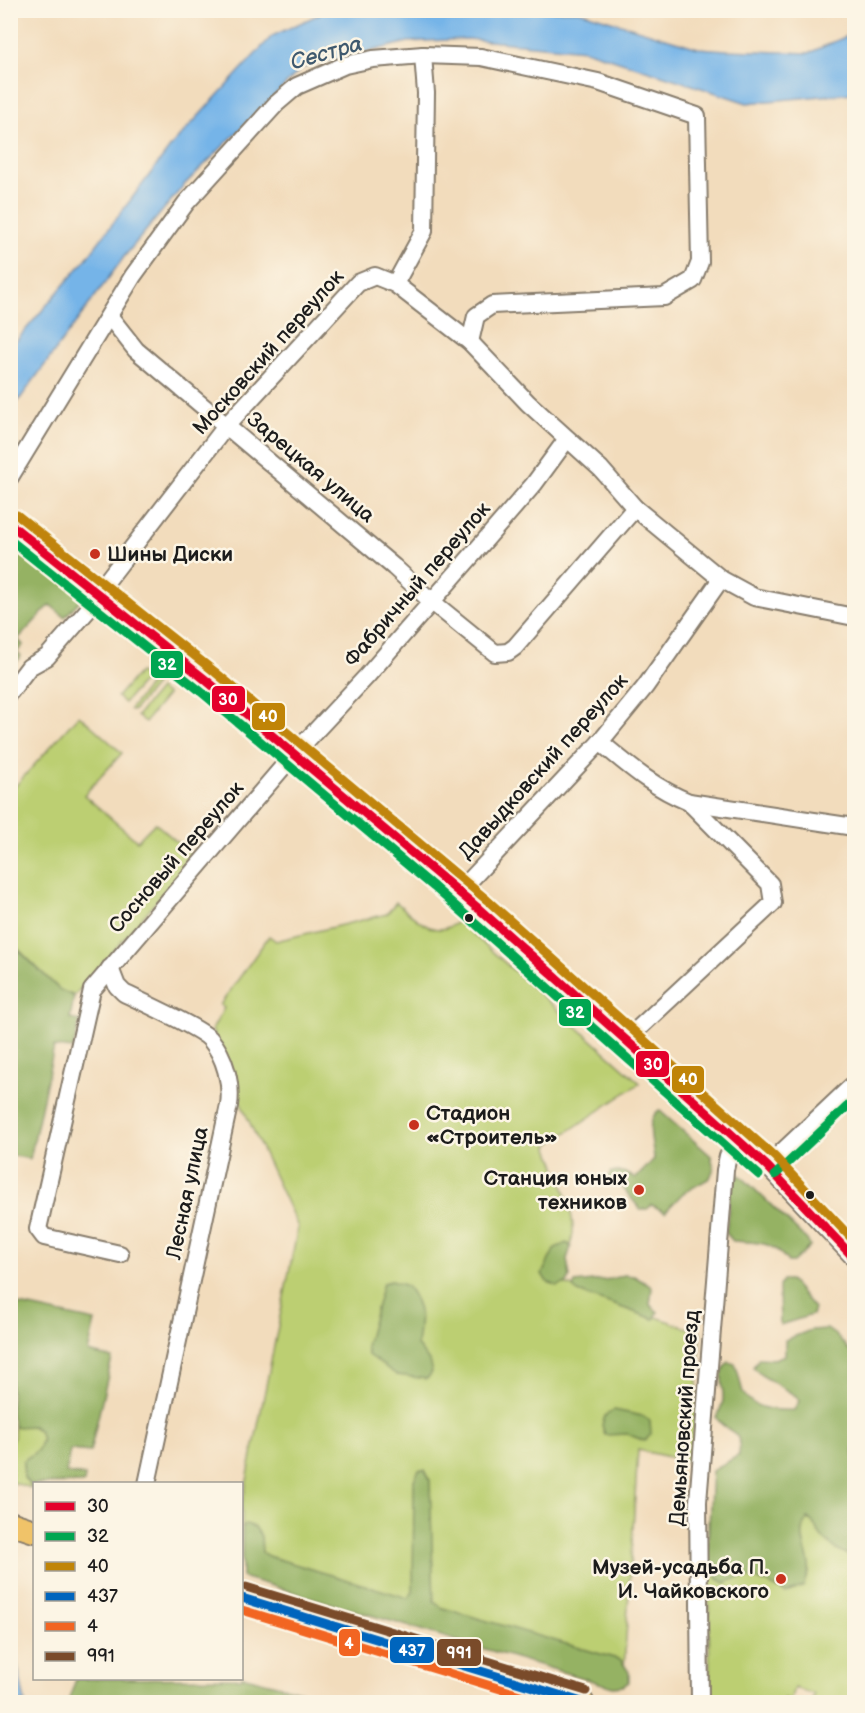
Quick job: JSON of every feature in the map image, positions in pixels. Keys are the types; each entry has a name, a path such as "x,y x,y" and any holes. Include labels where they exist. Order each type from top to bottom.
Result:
{"highway":[{"path":"10,1523 33,1531"},
{"path":"10,1538 33,1546"},
{"path":"243,1598 582,1702"},
{"path":"243,1612 536,1702"}],"street":[{"path":"394,284 424,231 426,93 423,55"},
{"path":"10,477 133,276 186,203 276,104 297,86 345,65 423,55 482,57 598,82 697,116 700,262 693,280 664,297 492,305 476,316 470,342"},
{"name":"Московский переулок","path":"109,578 227,425 358,283 375,276 394,284 470,342 528,403 601,469 635,508 721,579 754,597 855,617"},
{"name":"Зарецкая улица","path":"110,317 136,350 227,425 431,602 495,653 508,652 515,647 635,508"},
{"name":"Фабричный переулок","path":"294,754 367,676 552,463 567,439"},
{"path":"10,524 101,595 459,892 767,1166 855,1258"},
{"name":"Давыдковский переулок","path":"459,892 600,742 645,687 721,579"},
{"path":"10,692 29,667 47,657 101,595"},
{"path":"600,742 641,777 664,792 689,802 855,827"},
{"name":"Сосновый переулок","path":"120,1254 44,1237 38,1229 92,990 294,754"},
{"path":"626,1040 773,903 770,884 689,802"},
{"name":"Лесная улица","path":"110,968 117,986 124,993 209,1038 226,1071 230,1088 229,1105 147,1482"},
{"path":"767,1166 855,1084"},
{"name":"Демьяновский проезд","path":"700,1702 698,1502 725,1170 728,1156 740,1143"}],"green space":[{"path":"11,538 76,588 81,599 65,617 50,605 18,639 23,645 17,652 21,656 11,670"},
{"path":"139,672 146,678 124,703 117,697"},
{"path":"152,682 155,685 133,711 130,709"},
{"path":"159,689 167,695 145,722 137,716"},
{"path":"79,715 122,753 84,795 137,841 155,823 195,857 74,996 60,990 11,942 10,792"},
{"path":"396,902 417,920 433,928 449,927 458,921 640,1083 548,1145 569,1205 573,1229 568,1249 545,1277 701,1333 692,1462 638,1450 624,1669 243,1556 243,1500 298,1227 242,1106 212,1030 224,1008 220,1005 269,936 276,941 387,914"},
{"path":"10,942 60,990 74,996 70,1019 80,1021 73,1049 54,1047 30,1159 11,1155"},
{"path":"659,1110 711,1156 714,1168 710,1178 683,1193 665,1212 652,1205 647,1209 640,1209 618,1182 611,1185 607,1179 611,1172 623,1172 636,1178 654,1159 651,1126 654,1115"},
{"path":"735,1175 741,1176 807,1240 810,1246 793,1262 788,1262 770,1246 733,1241 726,1233 731,1181"},
{"path":"567,1243 571,1247 567,1259 570,1277 567,1283 557,1286 547,1282 542,1274 555,1248"},
{"path":"624,1275 634,1276 652,1287 650,1305 658,1312 654,1319 578,1292 573,1288 575,1283 611,1279"},
{"path":"783,1280 790,1280 814,1308 812,1315 780,1325 779,1286"},
{"path":"391,1281 407,1286 416,1301 420,1321 417,1345 429,1361 432,1372 427,1379 397,1375 368,1355 366,1346 383,1283"},
{"path":"11,1303 95,1321 88,1352 112,1358 90,1452 70,1450 66,1473 85,1476 84,1482 33,1482 33,1486 24,1478 23,1461 38,1450 42,1439 39,1431 33,1426 14,1427 11,1415"},
{"path":"827,1329 838,1337 854,1356 854,1494 852,1504 854,1506 854,1557 827,1542 808,1518 803,1530 803,1541 809,1567 803,1587 786,1593 756,1579 734,1579 725,1583 718,1579 707,1560 712,1471 739,1455 736,1435 716,1417 723,1401 723,1370 729,1362 735,1364 743,1392 752,1403 766,1408 794,1410 799,1401 796,1396 761,1375 753,1367 759,1358 774,1359 785,1355 785,1340 811,1330"},
{"path":"614,1410 643,1416 650,1421 651,1434 645,1441 627,1434 605,1435 602,1425 605,1416"},
{"name":"Музей-усадьба П. И. Чайковского","path":"854,1422 854,1702 811,1702 814,1694 794,1688 790,1701 784,1698 782,1702 710,1702 708,1520"},
{"path":"22,1425 35,1428 42,1439 38,1450 23,1461 24,1478 33,1489 11,1482 11,1441 14,1437 14,1427"},
{"path":"419,1470 425,1470 430,1480 434,1602 443,1608 621,1660 629,1672 629,1682 623,1686 613,1687 243,1577 243,1526 246,1524 255,1527 261,1536 262,1552 268,1556 408,1598 413,1592 414,1480"},
{"path":"243,1676 341,1702 68,1702 76,1680 243,1680"}],"water":[{"name":"Сестра","path":"326,11 579,11 698,48 727,50 809,53 854,33 854,93 747,103 585,50 467,39 408,42 302,68 184,185 124,257 11,411 11,347 86,259 172,145 272,36"},
{"path":"10,1628 25,1702 11,1702"}],"transit line":[{"name":"40","path":"17,515 215,672 487,900 775,1157 854,1241"},
{"name":"30","path":"10,524 207,681 479,909 767,1166 854,1258"},
{"name":"32","path":"10,540 199,690 434,887 759,1175"},
{"name":"32","path":"775,1175 854,1100"},
{"name":"991","path":"246,1587 586,1691"},
{"name":"437","path":"243,1598 582,1702"},
{"name":"4","path":"243,1610 543,1702"}],"place":[{"name":"Шины Диски","path":"95,554"},
{"name":"Стадион «Строитель»","path":"414,1125"},
{"name":"Станция юных техников","path":"639,1190"},
{"name":"Музей-усадьба П. И. Чайковского","path":"781,1579"}]}
